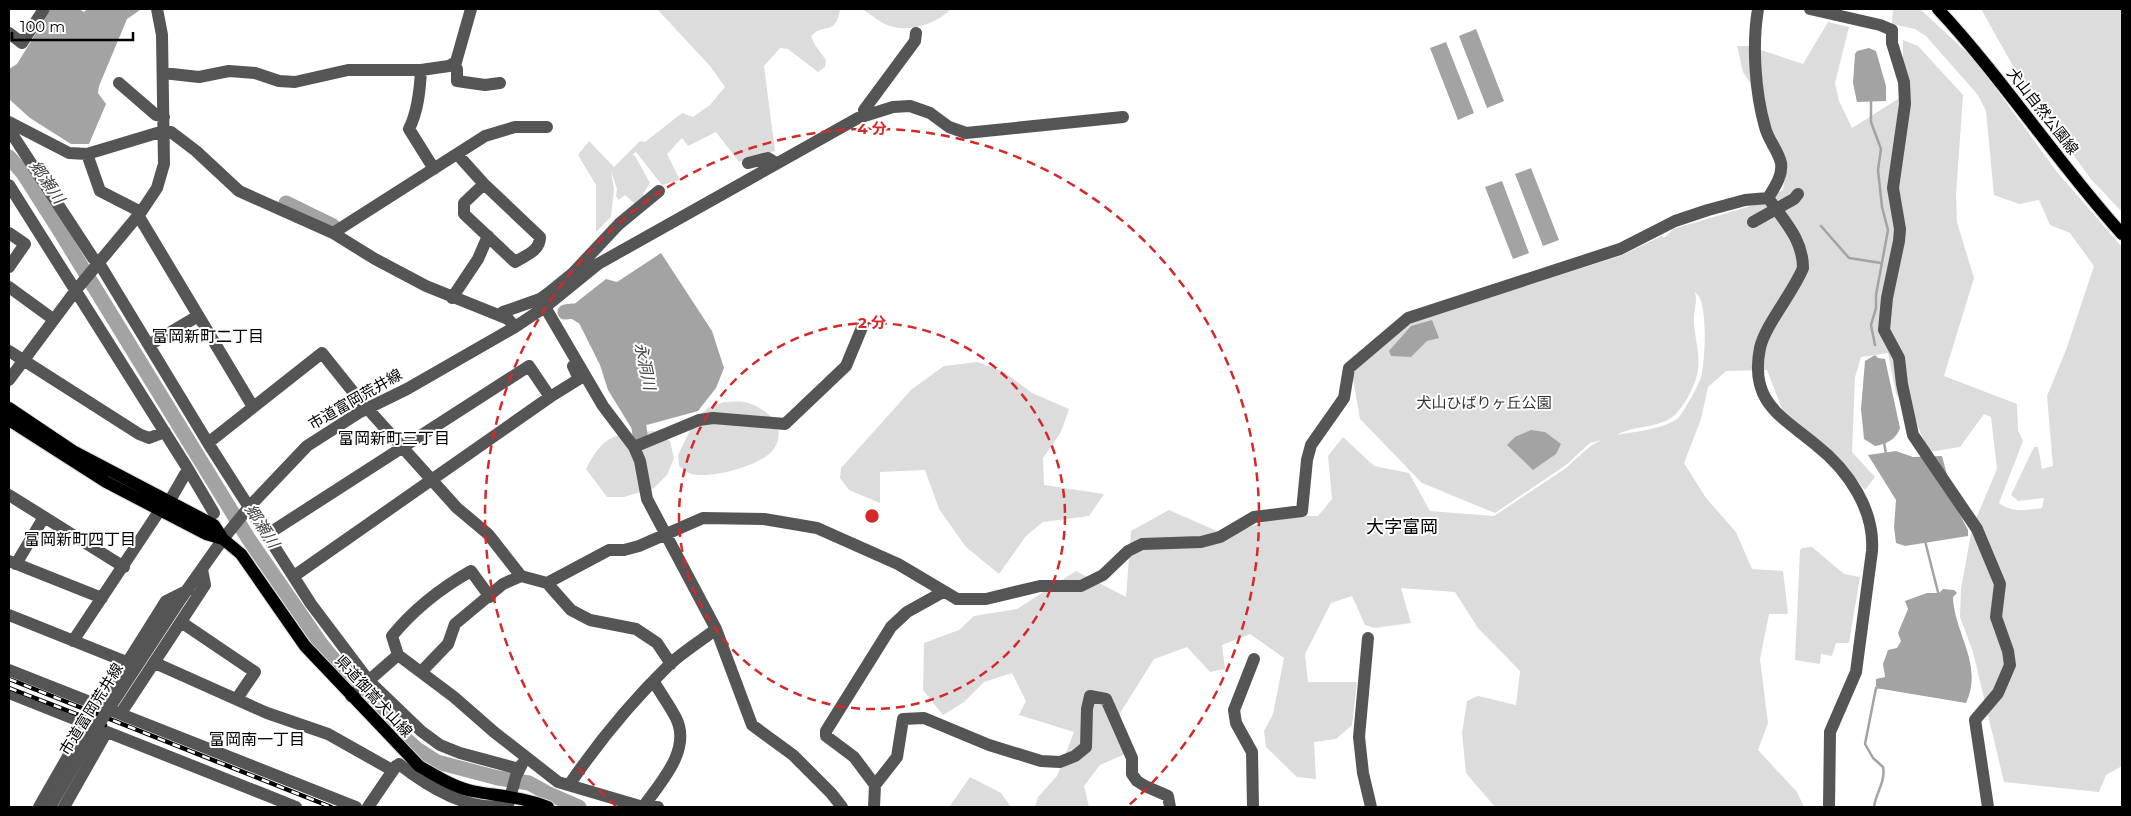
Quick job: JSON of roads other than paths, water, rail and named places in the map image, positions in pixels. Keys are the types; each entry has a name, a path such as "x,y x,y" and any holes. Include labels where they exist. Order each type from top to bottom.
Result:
{"main road":[{"name":"犬山自然公園線","path":"1938,9 1970,44 2096,205 2122,234"},
{"name":"県道御嵩犬山線","path":"9,408 73,451 165,506"},
{"name":"県道御嵩犬山線","path":"9,420 65,457 165,506 214,526 228,534 304,646 351,696 399,764 470,791 510,796 548,807"}],"street":[{"path":"9,33 22,43 44,9"},
{"path":"9,380 53,319 157,188 164,164 164,117 162,35 157,9"},
{"path":"163,73 199,77 229,71 255,74 279,82 295,82 348,70 421,70 453,64 456,62 460,51 472,9"},
{"path":"1758,9 1754,40 1761,110 1765,130 1781,163 1780,175 1768,198"},
{"path":"1810,9 1880,25 1892,30 1892,43 1904,82 1905,104 1893,188 1900,229 1887,298 1884,330 1899,358 1912,435 1982,538 2000,584 1996,617 2008,651 2010,665 1998,693 1975,720 1988,807"},
{"path":"865,115 864,110 915,41 916,33"},
{"path":"453,64 457,70 457,81 485,85 500,83"},
{"path":"421,70 420,89 409,129 434,169"},
{"path":"119,83 156,115 164,117"},
{"name":"市道富岡荒井線","path":"50,807 93,733 185,593 228,534 249,508 308,446 360,412 369,409 515,327 545,307 598,264 616,253 865,115 893,107 910,106 930,113 949,127 966,133 1122,117"},
{"path":"10,122 69,153 87,154 164,132 171,132 178,136 238,191 333,233 374,259 452,298 502,316 508,319 515,327"},
{"path":"10,122 12,134 98,263 249,508 268,534 311,604 369,680 413,725 440,745 517,773"},
{"path":"333,233 493,132 515,127 547,127"},
{"path":"87,154 100,191 139,213 253,407"},
{"path":"457,154 484,184 540,237 540,244 536,250 514,262 464,214 464,203 484,184"},
{"path":"748,162 772,158 776,163"},
{"path":"9,185 214,513"},
{"path":"502,316 503,312 540,299 551,292 572,274 619,224 659,191"},
{"path":"1753,222 1794,199 1798,194"},
{"path":"547,582 609,550 624,550 639,546 704,518 764,519 816,528 898,564 943,592 958,599 986,599 1040,586 1081,586 1103,575 1128,551 1142,544 1201,542 1220,537 1254,517 1302,511 1307,460 1312,445 1344,398 1348,368 1408,318 1620,249 1675,221 1708,210 1745,200 1768,198"},
{"path":"1768,198 1798,241 1803,256 1803,268 1760,346 1758,376 1761,387 1776,414 1834,461 1868,512 1872,534 1872,552 1856,672 1830,732 1829,807"},
{"path":"9,233 25,244 9,267"},
{"path":"452,298 478,259 488,236"},
{"path":"9,287 53,319"},
{"path":"545,307 557,324 603,406 634,447 640,461 647,499 667,533 716,629 752,725 793,755 831,793 842,807"},
{"path":"149,344 198,316"},
{"path":"294,576 579,378 556,328 557,324"},
{"path":"634,447 699,420 713,418 785,424 846,366 863,325"},
{"path":"9,351 139,434 149,438 164,432"},
{"path":"208,443 322,353 456,508 488,534 521,576"},
{"path":"268,534 401,446 528,366 550,397"},
{"path":"73,641 188,469"},
{"path":"9,496 124,567"},
{"path":"44,517 12,562 102,598"},
{"path":"121,713 205,585 202,569"},
{"path":"490,596 470,571 446,585 406,618 392,636 398,655 422,672 558,782 643,807 658,807"},
{"path":"422,672 448,644 455,624 503,584 521,576 547,582 572,610 590,620 636,629 657,643 670,664"},
{"path":"875,785 846,750 826,736 826,731 886,633 907,612 943,592"},
{"path":"100,706 129,663 166,601 185,593"},
{"path":"9,615 129,663"},
{"path":"181,622 255,672 240,694"},
{"path":"569,785 614,722 645,688 654,682 670,664 716,629"},
{"path":"1368,638 1359,737 1363,773 1371,807"},
{"path":"351,696 398,655"},
{"path":"1253,807 1252,752 1236,723 1234,710 1254,659"},
{"path":"155,663 267,713 328,734 399,764 368,807"},
{"path":"9,670 118,715 121,713 356,807"},
{"path":"643,807 668,774 681,738 677,720 654,682"},
{"path":"9,694 296,807"},
{"path":"874,807 875,785 897,757 903,719 924,718 988,745 1040,761 1060,762 1075,756 1086,747 1087,709 1090,696 1106,699 1110,706 1132,758 1132,774 1136,781 1168,796 1170,807"},
{"path":"39,807 86,725"},
{"path":"64,807 106,732"},
{"path":"510,796 517,773 526,757"}],"water":[{"path":"51,9 79,9 84,12 87,9 140,10 127,19 99,86 98,93 106,104 89,144 71,144 30,118 9,99 9,69 17,64"},
{"path":"1476,29 1504,101 1487,108 1459,36"},
{"path":"1446,42 1474,113 1458,120 1430,48"},
{"path":"1869,48 1876,51 1886,86 1886,101 1857,102 1853,83 1855,54 1857,51"},
{"path":"1531,168 1559,240 1543,246 1515,174"},
{"path":"1502,181 1529,253 1513,259 1485,187"},
{"path":"661,253 712,331 724,368 716,388 698,411 632,429 608,390 600,365 573,311 573,305 606,279 617,282"},
{"path":"1432,320 1439,338 1427,341 1411,357 1391,356 1389,351 1411,326"},
{"path":"1875,355 1878,358 1885,359 1900,428 1896,436 1890,441 1875,446 1864,439 1861,409 1865,361"},
{"path":"1531,430 1545,432 1561,444 1556,454 1533,470 1507,445 1515,437"},
{"path":"1896,451 1913,457 1942,456 1955,505 1968,530 1968,536 1905,546 1896,543 1894,527 1896,500 1868,455"},
{"path":"1943,589 1954,590 1957,593 1953,597 1955,610 1967,649 1972,675 1971,689 1966,703 1876,688 1876,679 1885,677 1883,664 1888,650 1897,648 1901,641 1898,633 1908,609 1905,601 1927,593 1939,593"}],"waterway":[{"path":"1871,101 1871,122 1881,149 1878,170 1882,207 1888,230 1876,295 1876,308 1871,325 1875,345"},
{"name":"郷瀬川","path":"9,157 23,173 58,228 248,538 321,644 357,688 400,734 417,749 437,762 498,778 529,783 579,807"},
{"name":"永洞川","path":"286,203 333,226"},
{"path":"1821,226 1849,258 1881,263"},
{"name":"永洞川","path":"565,312 573,311 590,321"},
{"name":"永洞川","path":"636,409 640,434"},
{"path":"1884,442 1886,454"},
{"path":"1925,541 1939,596"},
{"path":"1874,807 1884,772 1883,767 1873,758 1865,744 1876,688 1879,687"}],"railway":[{"path":"9,679 331,807"},
{"path":"9,688 105,725"}],"district":[{"name":"富岡新町二丁目","path":"208,336"},
{"name":"富岡新町三丁目","path":"394,438"},
{"name":"大字富岡","path":"1402,527"},
{"name":"富岡新町四丁目","path":"80,539"},
{"name":"富岡南一丁目","path":"257,739"}],"park label":[{"name":"犬山ひばりヶ丘公園","path":"1484,402"}]}
